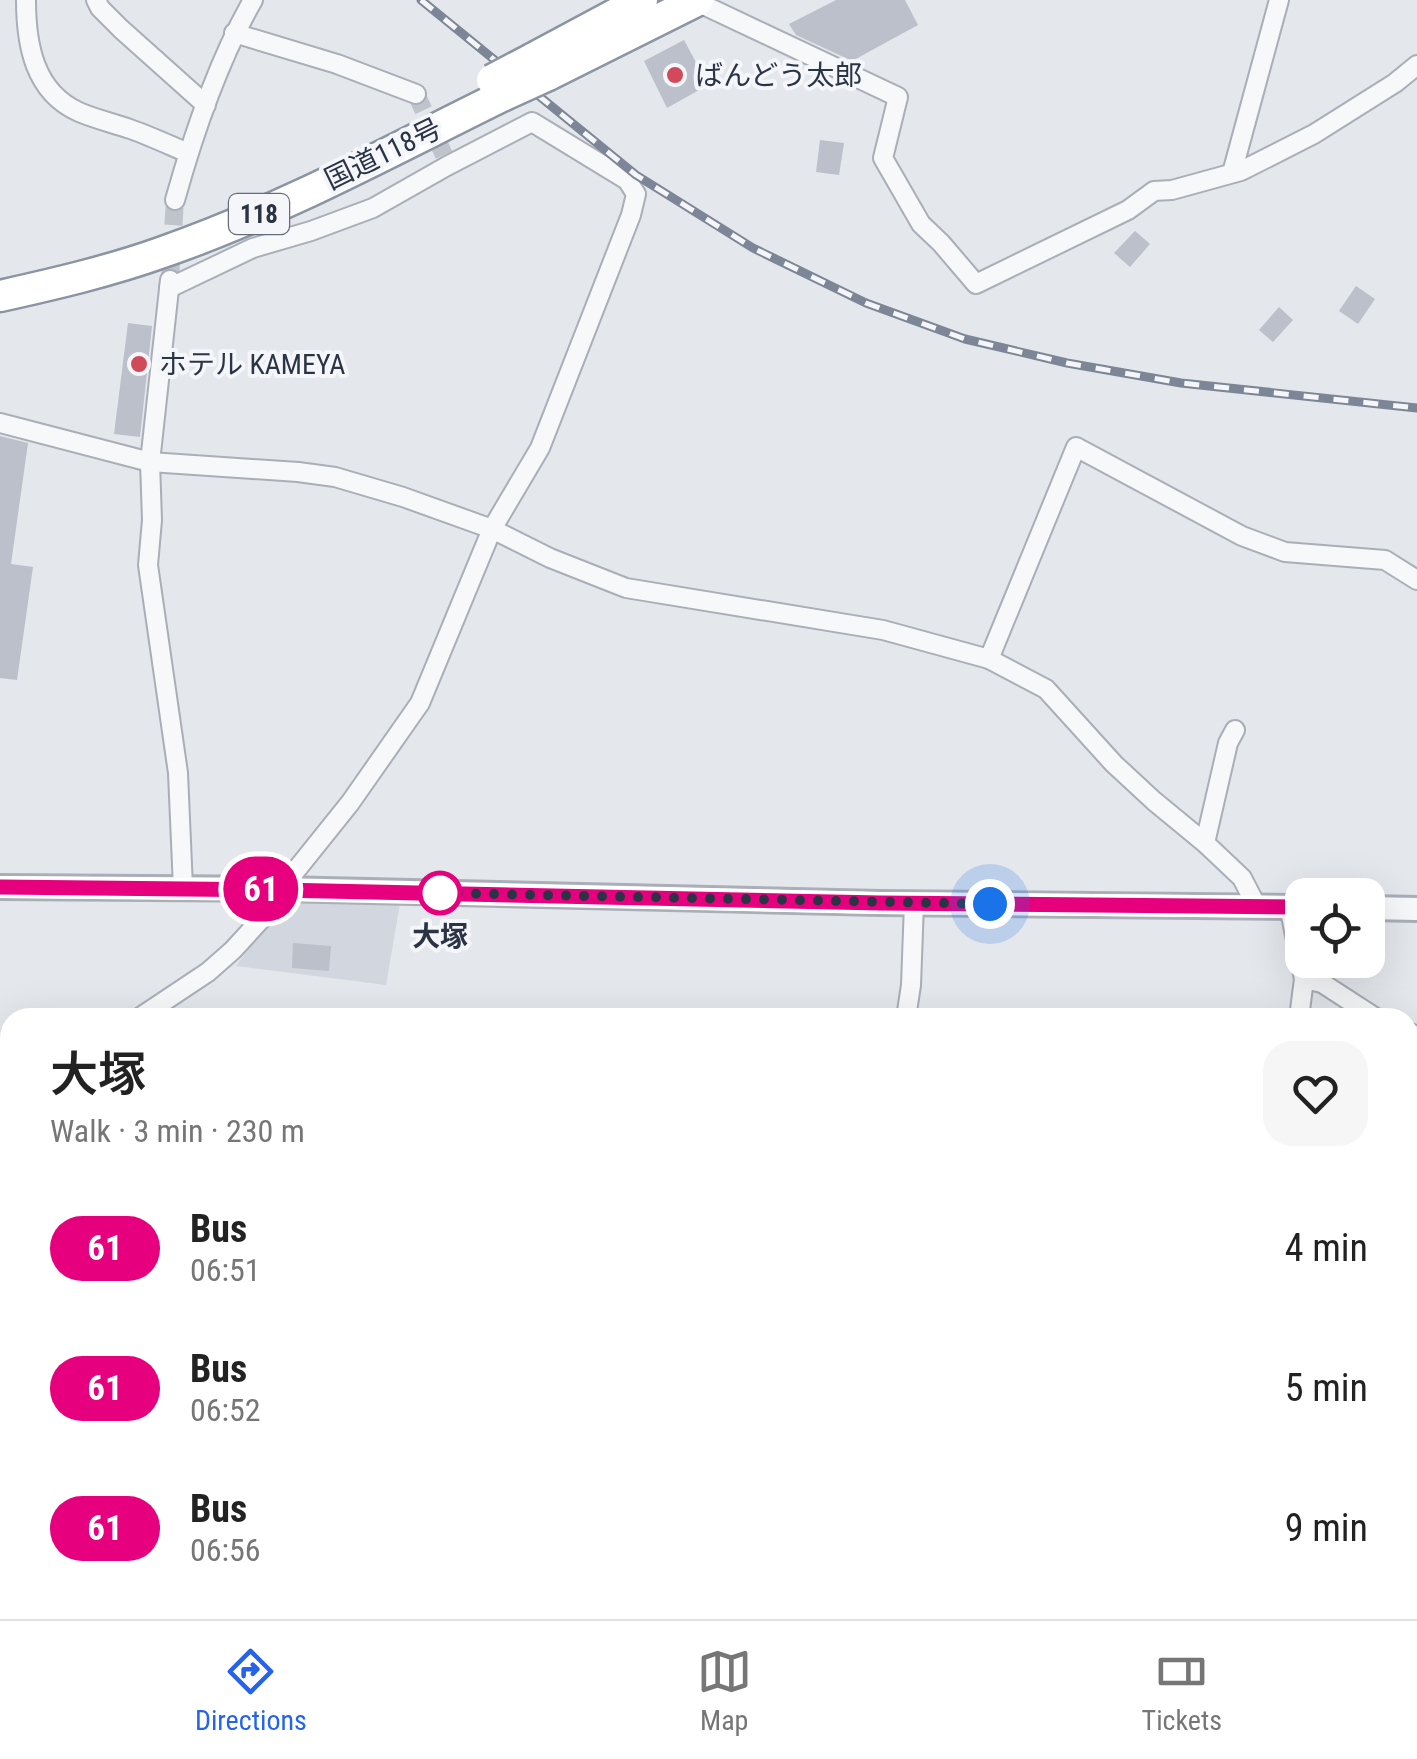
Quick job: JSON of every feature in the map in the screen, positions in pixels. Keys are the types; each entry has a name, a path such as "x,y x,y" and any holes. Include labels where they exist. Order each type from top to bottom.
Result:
{"highway":[{"name":"国道118号","path":"540,67 642,0"},
{"name":"国道118号","path":"0,296 146,258 256,216 540,67 695,1"},
{"name":"国道118号","path":"0,277 134,241 244,201 498,88"}],"street":[{"path":"26,0 28,41 36,70 60,101 188,153"},
{"path":"96,0 121,29 206,105"},
{"path":"174,200 234,33 253,0"},
{"path":"1232,173 1278,0"},
{"path":"695,1 898,97 884,158 920,224 976,284 1128,210 1154,191 1172,190 1232,173 1314,134 1417,65"},
{"path":"234,33 337,64 416,94"},
{"path":"154,1008 208,972 265,915 420,703 492,529 540,448 636,194 626,180 532,122 446,160 373,208 254,248 170,284 150,462 152,520 148,565 178,774 183,888"},
{"path":"0,423 150,462 335,477 404,496 492,529 550,558 626,588 883,630 988,659 1046,689 1114,764 1242,878 1257,906"},
{"path":"988,659 1076,447 1242,536 1285,552 1385,560 1417,580"},
{"path":"1206,842 1234,730"},
{"path":"0,887 1285,906"},
{"path":"908,1008 914,903"},
{"path":"1385,908 1417,909"},
{"path":"1300,1008 1304,980 1322,983 1361,1008"}],"shaded area":[{"path":"287,896 401,898 386,985 236,966"}],"building":[{"path":"836,0 905,0 918,25 852,61 796,35 789,24"},
{"path":"684,40 708,85 667,108 644,61"},
{"path":"820,140 844,143 839,175 816,172"},
{"path":"1135,231 1150,244 1130,267 1114,253"},
{"path":"1356,286 1375,299 1358,324 1339,311"},
{"path":"1279,307 1293,320 1273,342 1259,330"},
{"path":"128,323 152,326 140,437 114,434"},
{"path":"0,436 28,443 11,564 33,567 17,680 0,678"},
{"path":"293,943 331,946 329,971 292,968"}],"tunnel":[{"path":"416,94 444,155"},
{"path":"170,279 175,200"}],"railway":[{"path":"421,0 636,175 753,248 866,303 965,339 1067,363 1181,383 1417,408"}],"bus line":[{"name":"61","path":"0,887 1285,907"}],"place":[{"name":"ばんどう太郎","path":"675,75"},
{"name":"ホテル KAMEYA","path":"139,364"},
{"name":"大塚","path":"440,893"}],"route":[{"path":"440,893 990,904"}]}
